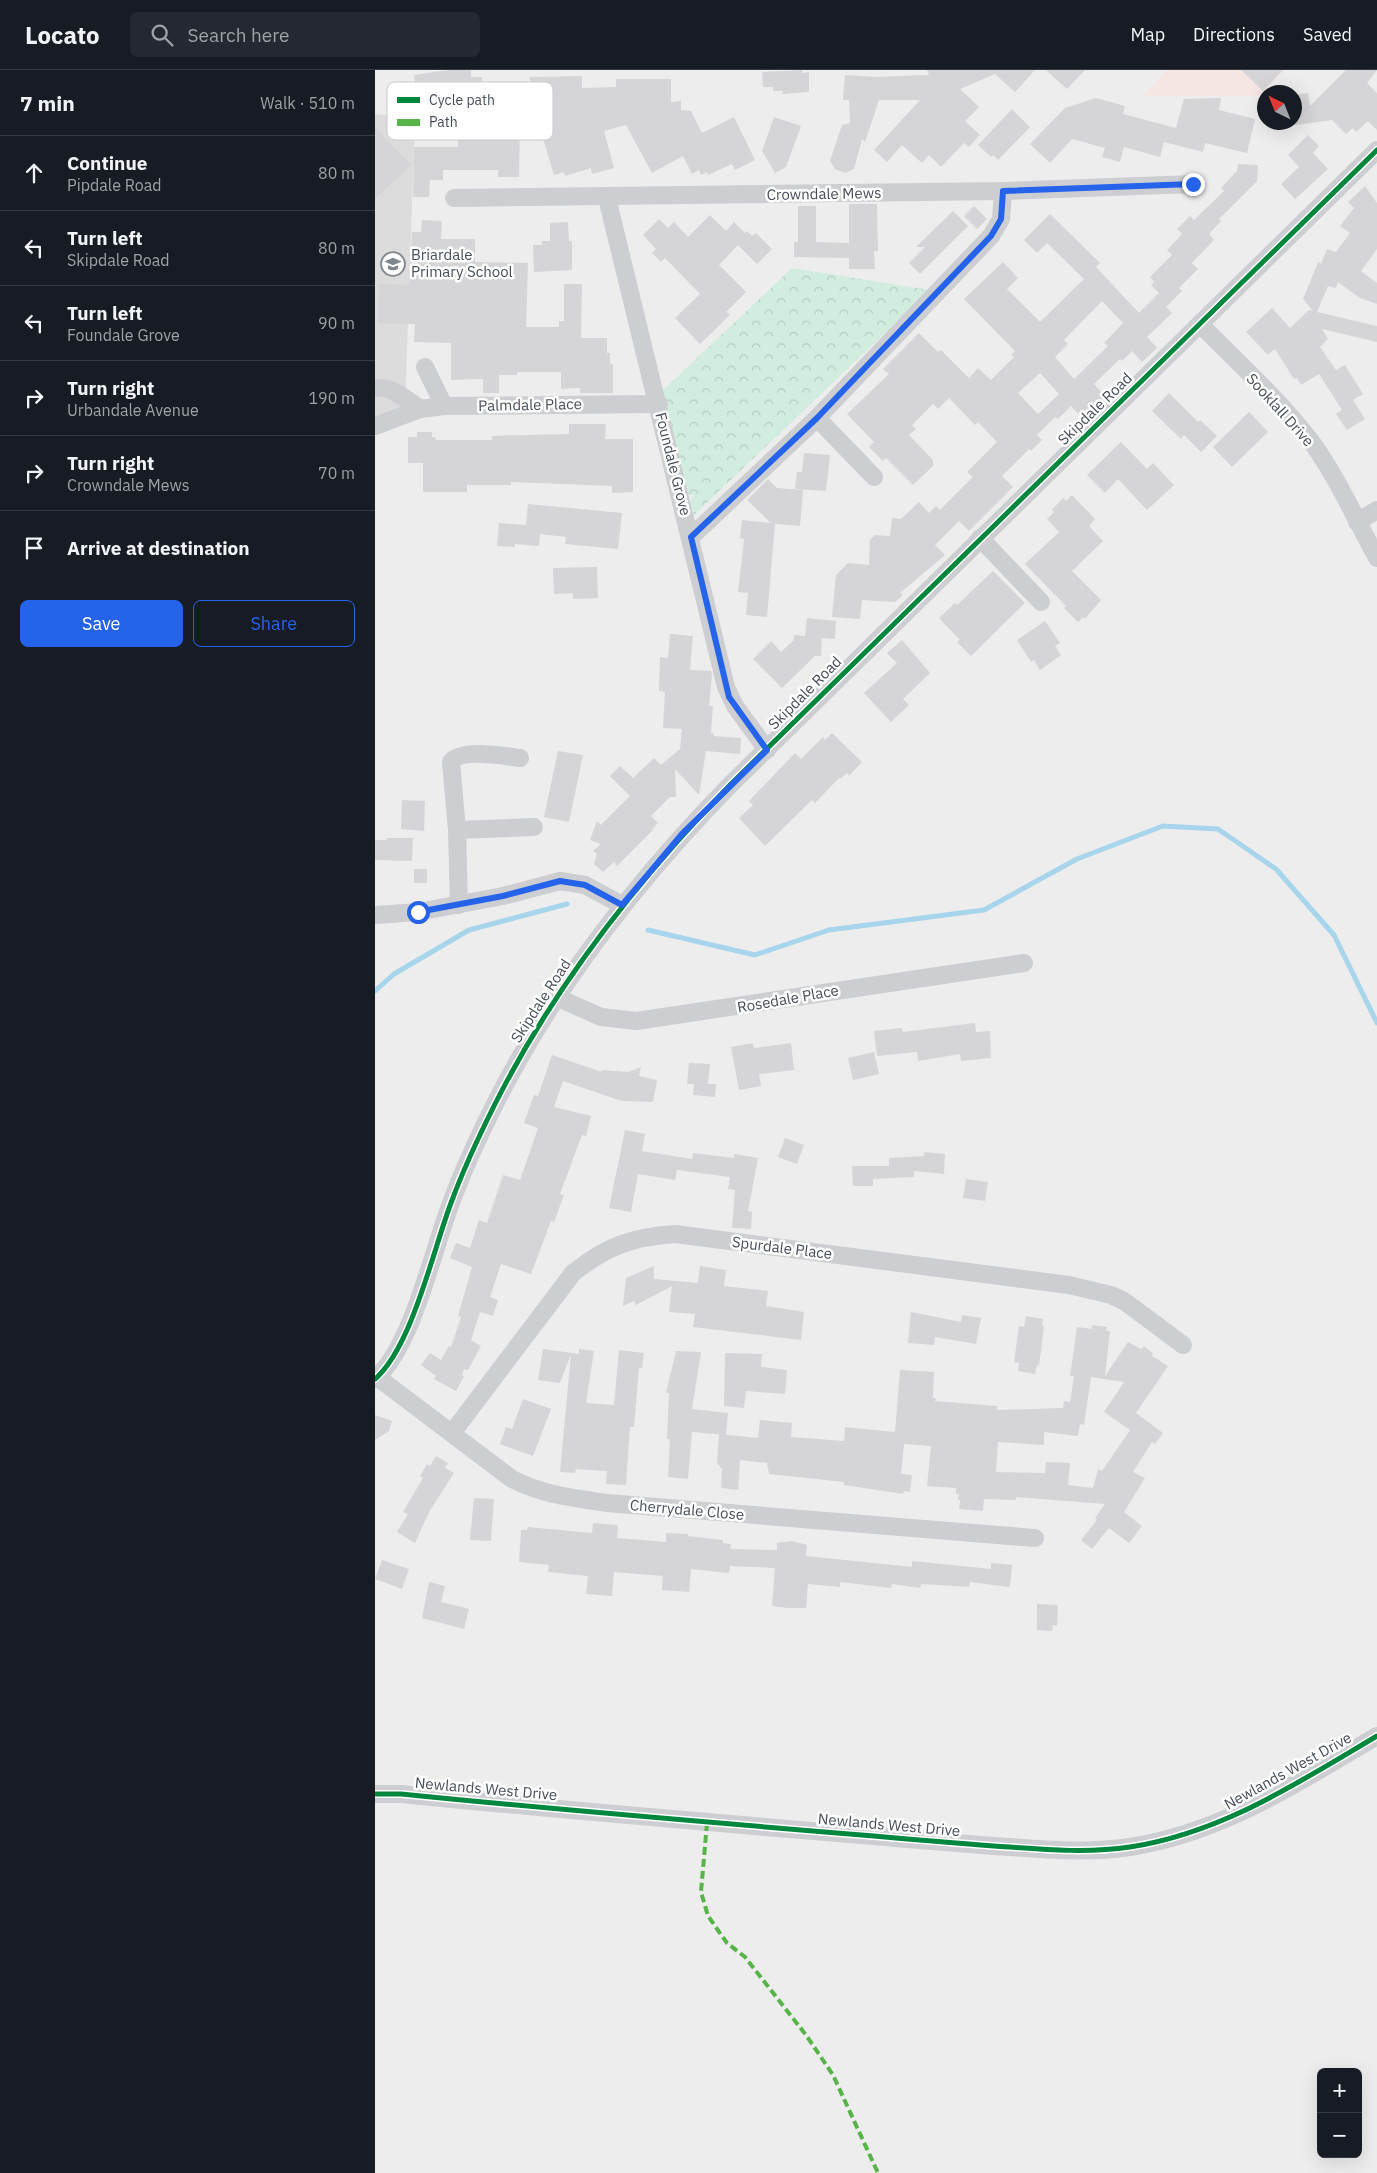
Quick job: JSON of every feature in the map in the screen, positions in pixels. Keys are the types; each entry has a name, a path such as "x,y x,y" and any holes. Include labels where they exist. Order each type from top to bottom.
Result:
{"street":[{"name":"Skipdale Road","path":"376,1378 393,1356 415,1310 445,1217 470,1157 523,1051 556,997 622,905 682,834 980,538 1377,150"},
{"name":"Crowndale Mews","path":"454,198 607,198 1003,191 1193,184"},
{"path":"691,537 817,418 991,236 1001,219 1003,191"},
{"name":"Foundale Grove","path":"607,198 659,404 729,697 767,750"},
{"name":"Sooklall Drive","path":"1200,324 1298,426 1314,446 1377,558"},
{"path":"425,367 444,406"},
{"path":"375,388 386,389 405,398 420,409"},
{"name":"Palmdale Place","path":"375,426 420,409 444,406 659,404"},
{"path":"817,418 873,477"},
{"path":"1357,522 1377,510"},
{"path":"980,538 1041,602"},
{"path":"459,904 457,830 450,765 453,758 473,754 520,758"},
{"path":"457,830 534,827"},
{"path":"375,915 418,912 503,896 560,881 585,885 622,905"},
{"name":"Rosedale Place","path":"556,997 601,1017 637,1021 1024,963"},
{"name":"Spurdale Place","path":"452,1433 573,1273 596,1254 620,1243 646,1236 675,1234 1069,1285 1111,1295 1124,1301 1183,1345"},
{"name":"Cherrydale Close","path":"376,1378 512,1479 534,1490 551,1495 627,1504 1035,1538"},
{"name":"Newlands West Drive","path":"375,1794 401,1794 965,1844 1084,1850 1139,1845 1200,1829 1231,1818 1268,1800 1377,1736"}],"shaded area":[{"path":"1167,70 1284,70 1270,85 1257,85 1257,96 1142,96"},
{"name":"Briardale Primary School","path":"375,114 387,115 387,140 414,140 405,410 375,417"}],"green space":[{"path":"792,268 930,290 693,516 694,510 688,507 694,495 681,495 660,393"}],"building":[{"path":"448,70 471,70 471,77 482,77 482,82 415,82 414,75"},
{"path":"802,70 802,73 809,72 809,92 782,94 783,91 773,91 773,87 763,87 762,72"},
{"path":"927,70 1035,70 1015,92 995,74 960,89 979,107 965,121 980,135 969,147 964,143 941,167 929,155 922,163 902,145 887,162 874,150 920,100 879,100 865,142 862,139 854,169 845,173 835,169 830,161 842,125 850,123 849,100 843,100 845,75 877,77 929,75"},
{"path":"1046,70 1085,70 1067,89"},
{"path":"1241,70 1283,70 1269,85 1257,85"},
{"path":"1346,70 1377,70 1367,83 1377,93 1377,130 1368,121 1356,132 1353,128 1346,134 1332,120 1302,124 1302,94 1308,93 1310,106"},
{"path":"582,76 582,88 616,87 616,79 671,79 671,102 681,101 681,110 691,111 702,133 734,117 755,160 735,170 732,164 708,175 707,172 701,175 699,170 692,174 683,156 652,173 626,125 604,131 614,168 592,174 591,168 565,176 564,172 554,175 543,140 553,140 553,82 530,82 530,77"},
{"path":"1096,98 1125,106 1123,114 1176,128 1184,99 1221,98 1219,110 1255,119 1247,153 1205,143 1203,152 1164,142 1160,157 1124,147 1120,162 1102,157 1105,148 1072,139 1050,163 1030,144 1065,108"},
{"path":"1012,109 1030,127 998,160 993,155 991,157 978,145"},
{"path":"774,117 801,126 786,167 775,173 762,151"},
{"path":"375,127 411,165 375,199"},
{"path":"1308,135 1319,146 1313,153 1328,169 1295,199 1281,184 1299,167 1288,155"},
{"path":"458,140 520,140 519,177 498,177 498,170 443,170 443,180 430,180 429,197 413,197 414,147 458,147"},
{"path":"1238,164 1258,165 1257,181 1219,219 1221,221 1209,234 1214,240 1192,263 1198,269 1179,288 1182,291 1166,307 1172,313 1147,337 1157,348 1142,362 1132,351 1122,361 1120,359 1094,384 1106,397 1083,419 1071,406 1058,419 1055,417 1037,435 1042,440 1031,451 1029,449 1002,476 1013,487 969,531 959,521 935,545 945,555 900,593 903,595 895,602 862,600 860,619 832,617 836,575 848,563 869,565 870,540 875,535 890,536 892,518 901,519 919,502 929,513 936,506 940,510 973,477 967,472 997,442 978,422 975,425 949,398 938,409 933,404 912,425 916,429 909,435 933,460 933,466 913,485 886,458 883,461 869,447 874,442 847,414 889,374 883,369 919,333 938,352 941,350 969,378 978,368 991,380 1014,357 1011,355 1015,351 964,299 1003,262 1018,278 1007,289 1040,322 1084,279 1047,243 1037,253 1024,240 1050,214 1100,263 1096,267 1139,313 1159,293 1151,285 1154,282 1150,277 1172,255 1167,250 1182,234 1177,229 1190,216 1194,220 1224,191 1221,188 1237,171","holes":["1102,301 1123,323 1104,343 1108,346 1074,379 1055,357 1068,344 1064,340","1040,373 1059,394 1038,414 1018,393"]},
{"path":"1365,186 1377,203 1377,249 1361,271 1377,283 1377,304 1360,298 1338,282 1336,288 1328,286 1317,312 1377,326 1377,342 1322,329 1328,339 1320,347 1336,370 1345,365 1363,394 1353,400 1365,419 1347,430 1336,414 1342,410 1319,374 1301,385 1297,378 1294,379 1275,349 1268,355 1246,332 1272,308 1290,328 1309,310 1313,311 1303,299 1318,262 1321,264 1327,249 1336,252 1350,233 1340,226 1354,208 1348,202"},
{"path":"849,204 877,204 878,251 874,251 875,269 849,269 849,258 794,257 794,242 798,242 798,206 816,206 816,242 849,243"},
{"path":"974,206 987,219 977,229 964,216"},
{"path":"953,211 968,226 920,274 909,263 925,247 916,247"},
{"path":"710,215 726,231 734,222 745,233 747,231 752,236 756,233 772,249 757,264 738,245 719,265 746,292 726,312 730,315 700,344 675,318 700,294 665,258 661,262 652,253 656,249 643,235 659,219 668,228 674,222 688,237"},
{"path":"422,220 442,221 441,239 475,239 475,262 528,263 526,327 559,327 559,321 564,321 564,284 582,284 581,338 607,338 607,353 610,353 610,364 613,364 613,393 580,393 580,388 561,389 561,372 517,372 517,375 499,375 499,393 483,393 483,379 451,380 451,343 414,342 415,324 378,323 379,284 409,285 412,232 421,232"},
{"path":"568,222 569,241 572,241 572,270 534,272 533,245 542,245 542,241 550,241 550,223"},
{"path":"1169,393 1198,422 1200,420 1217,436 1201,452 1184,435 1181,439 1152,411"},
{"path":"1249,412 1268,432 1232,467 1213,447"},
{"path":"569,424 606,424 605,439 633,439 633,492 612,493 612,486 511,482 511,485 467,485 467,492 423,492 423,463 408,463 408,437 417,437 417,432 432,432 432,437 435,437 436,440 492,440 492,436 569,434"},
{"path":"1121,442 1147,469 1153,463 1174,485 1147,510 1118,479 1105,493 1087,475"},
{"path":"804,453 830,455 826,491 795,489 797,472 802,472"},
{"path":"768,479 777,488 803,490 800,526 775,524 767,617 746,615 748,593 738,592 744,539 740,538 742,520 771,523 747,500"},
{"path":"1072,495 1095,519 1089,526 1103,541 1072,571 1101,600 1085,619 1083,617 1078,622 1064,608 1066,606 1025,564 1059,532 1047,519 1063,498 1066,501"},
{"path":"528,504 622,513 618,549 565,544 566,537 540,534 539,546 515,544 515,547 497,546 499,523 526,525"},
{"path":"597,567 598,598 573,599 573,593 554,594 553,568"},
{"path":"993,571 1025,603 971,656 957,642 960,640 939,618 955,603 957,605"},
{"path":"807,618 836,621 835,639 822,638 821,656 815,656 782,688 753,659 771,641 781,652 794,640 794,635 805,636"},
{"path":"1045,621 1060,643 1055,646 1061,655 1040,670 1034,660 1031,662 1017,640"},
{"path":"670,634 693,636 690,670 711,671 712,674 709,706 713,706 711,733 714,736 741,738 740,754 706,751 699,795 675,769 676,797 670,797 651,816 658,823 617,866 614,862 603,872 594,864 597,854 593,851 601,844 590,840 597,821 601,825 630,796 610,776 620,766 633,778 654,758 661,765 680,749 682,729 663,728 665,692 659,691 660,657 668,658"},
{"path":"902,640 930,673 903,699 909,705 891,722 864,693 897,663 887,653"},
{"path":"832,733 862,762 849,776 847,773 839,778 815,803 812,800 765,846 739,818 753,805 749,801 795,753 801,759 823,737 825,740"},
{"path":"558,751 583,755 569,822 544,817"},
{"path":"402,800 425,801 424,831 401,829"},
{"path":"387,838 413,838 412,861 375,860 375,840 387,840"},
{"path":"414,869 427,869 427,883 414,883"},
{"path":"975,1023 976,1032 990,1031 991,1058 961,1061 960,1054 918,1061 917,1052 877,1056 874,1031 902,1028 903,1032"},
{"path":"753,1043 754,1048 791,1043 794,1070 759,1074 761,1086 739,1090 731,1047"},
{"path":"874,1052 879,1074 853,1080 848,1058"},
{"path":"552,1055 602,1072 602,1070 628,1072 641,1067 639,1076 657,1080 653,1102 622,1101 563,1081 554,1107 591,1116 586,1136 582,1135 560,1194 564,1195 554,1222 551,1221 531,1274 501,1264 490,1297 498,1300 493,1316 480,1312 471,1340 481,1346 468,1370 464,1369 462,1375 464,1376 456,1391 434,1379 436,1376 421,1365 430,1353 441,1360 449,1346 451,1347 461,1317 458,1316 472,1267 450,1258 456,1243 470,1248 479,1220 487,1223 503,1175 520,1180 538,1128 524,1123 534,1095 538,1096"},
{"path":"689,1063 710,1064 708,1084 716,1084 715,1097 693,1095 694,1084 687,1084"},
{"path":"625,1130 645,1134 642,1151 692,1159 693,1153 734,1158 734,1154 758,1158 748,1211 752,1212 751,1229 732,1228 735,1190 728,1189 730,1177 677,1170 675,1180 638,1174 631,1212 609,1208"},
{"path":"785,1138 804,1145 797,1164 778,1157"},
{"path":"924,1152 945,1154 944,1174 914,1171 914,1177 873,1179 873,1186 853,1186 852,1166 889,1166 889,1158 924,1156"},
{"path":"966,1179 988,1182 985,1201 963,1198"},
{"path":"654,1266 654,1279 698,1283 700,1266 726,1270 724,1286 768,1291 766,1306 804,1312 801,1340 693,1327 695,1314 669,1312 672,1286 636,1305 634,1301 623,1306 626,1278"},
{"path":"911,1312 961,1322 962,1315 981,1318 976,1344 935,1337 934,1345 908,1343"},
{"path":"1026,1316 1043,1319 1042,1325 1044,1326 1039,1366 1037,1365 1035,1374 1018,1371 1019,1363 1014,1362 1019,1326 1024,1327"},
{"path":"1092,1325 1107,1327 1106,1331 1110,1331 1105,1376 1128,1342 1141,1349 1144,1346 1153,1353 1152,1356 1168,1366 1136,1413 1163,1433 1155,1444 1152,1442 1133,1472 1145,1478 1124,1512 1142,1526 1129,1543 1109,1528 1092,1549 1081,1540 1097,1520 1095,1518 1105,1504 1016,1497 1016,1500 984,1499 983,1511 959,1509 960,1500 958,1500 959,1494 956,1494 956,1488 927,1486 931,1446 904,1444 901,1474 912,1475 910,1492 904,1491 903,1494 844,1485 844,1482 769,1474 767,1463 740,1460 738,1490 721,1488 722,1469 717,1463 719,1434 758,1438 760,1420 792,1423 791,1437 844,1441 845,1427 895,1432 900,1370 934,1372 933,1398 936,1398 935,1401 997,1406 997,1410 1063,1408 1064,1401 1070,1402 1074,1376 1070,1376 1077,1327 1092,1329","holes":["1091,1377 1124,1382 1104,1412 1130,1430 1102,1471 1098,1469 1093,1488 1068,1485 1070,1463 1046,1462 1045,1473 996,1472 998,1442 1044,1445 1044,1432 1078,1436 1080,1424 1084,1425"]},
{"path":"543,1349 579,1354 579,1349 594,1351 586,1403 614,1405 619,1350 644,1353 642,1368 639,1368 634,1427 630,1427 626,1485 606,1484 607,1471 576,1469 575,1473 560,1472 571,1354 560,1383 538,1380"},
{"path":"676,1351 701,1352 692,1409 728,1413 726,1435 692,1432 688,1479 668,1477 670,1439 667,1439 669,1393 666,1393"},
{"path":"725,1353 762,1354 761,1367 787,1370 785,1394 746,1391 744,1408 724,1406"},
{"path":"523,1399 551,1409 533,1456 500,1444 506,1427 512,1429"},
{"path":"375,1415 392,1421 389,1431 375,1440"},
{"path":"436,1456 448,1463 445,1468 454,1473 429,1512 415,1543 397,1532 408,1514 403,1512 423,1478 420,1476 427,1464 430,1466"},
{"path":"474,1498 494,1499 491,1541 470,1540"},
{"path":"593,1523 618,1525 617,1538 666,1542 666,1533 688,1534 688,1536 723,1540 723,1543 731,1544 730,1549 777,1550 777,1543 792,1541 807,1545 806,1556 912,1567 912,1561 991,1569 991,1563 1012,1565 1010,1587 970,1582 969,1587 921,1584 920,1588 892,1584 891,1588 840,1582 840,1587 808,1584 806,1608 788,1608 772,1606 775,1568 730,1566 729,1573 691,1569 689,1592 662,1590 663,1576 614,1572 612,1596 586,1594 588,1576 548,1572 549,1565 519,1562 521,1530 527,1530 528,1527 592,1533"},
{"path":"382,1560 409,1569 402,1589 375,1579"},
{"path":"429,1582 445,1586 441,1602 469,1609 464,1629 422,1618"},
{"path":"1037,1604 1058,1605 1057,1626 1053,1625 1052,1631 1037,1630"}],"waterway":[{"path":"648,930 755,955 829,930 984,910 1077,859 1163,826 1218,829 1276,869 1334,935 1377,1023"},
{"path":"375,991 394,974 469,930 567,904"}],"marked path":[{"path":"707,1823 701,1892 708,1916 727,1943 745,1957 806,2035 833,2075 878,2173"}],"cycle path":[{"path":"375,1379 388,1364 411,1322 456,1191 494,1106 543,1019 600,936 631,896 696,820 731,784 1377,150"},
{"path":"375,1794 401,1794 975,1845 1054,1850 1100,1850 1130,1847 1164,1840 1228,1818 1289,1788 1377,1736"}],"place":[{"name":"Briardale Primary School","path":"393,264"}],"route":[{"path":"418,912 503,896 560,881 585,885 622,905 682,834 767,750 729,697 691,537 817,418 991,236 1001,219 1003,191 1193,184"}]}
